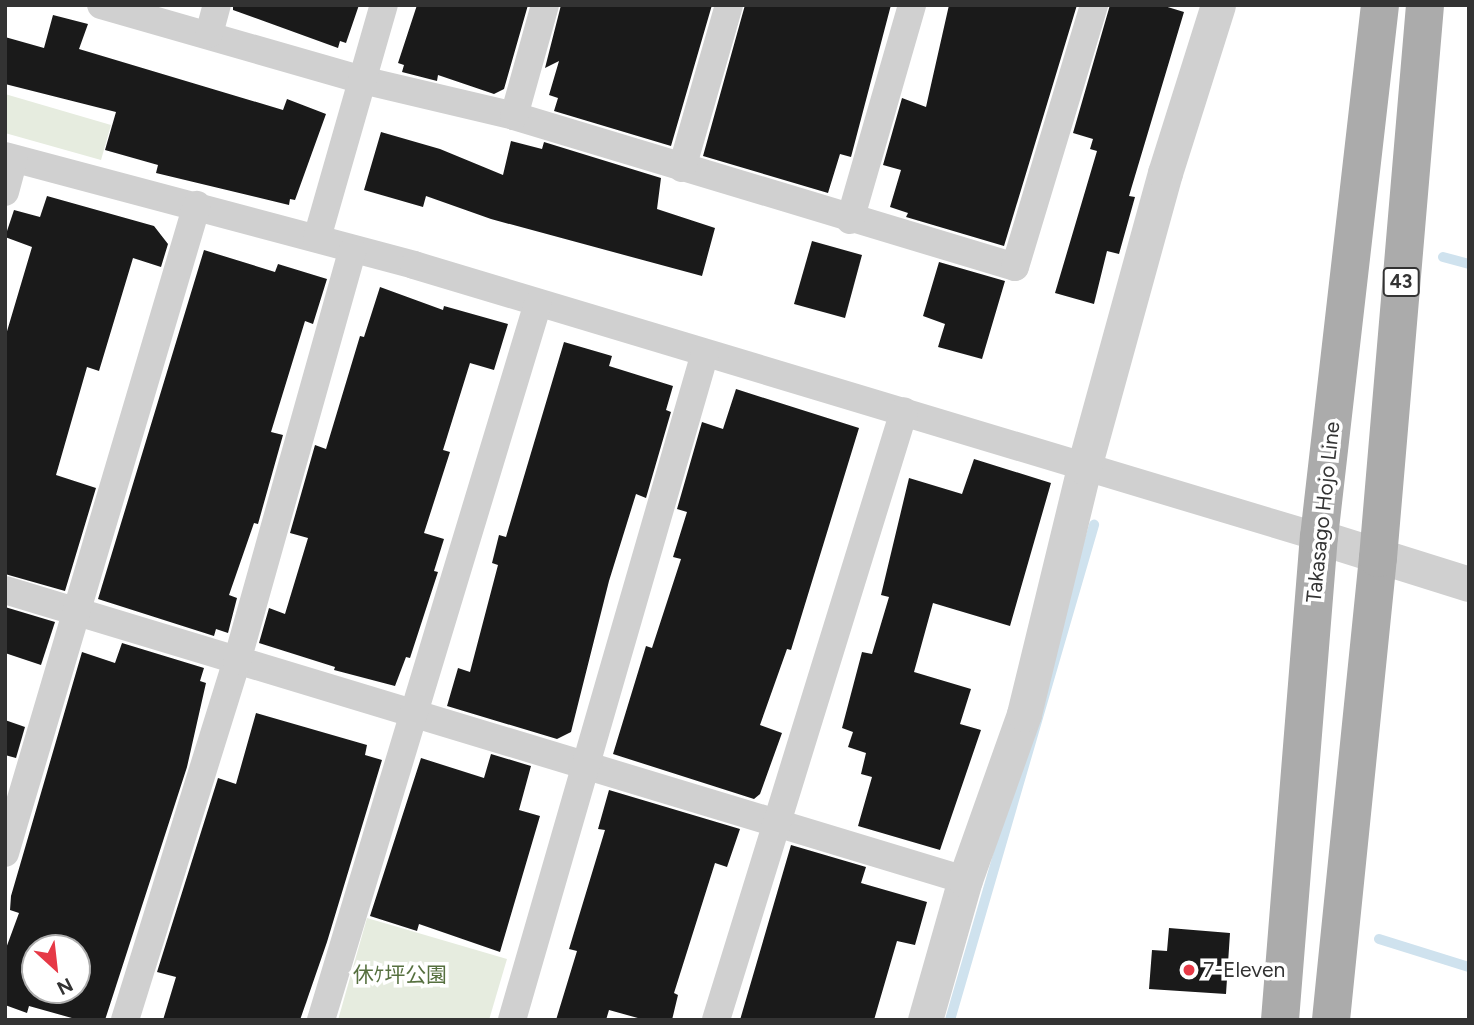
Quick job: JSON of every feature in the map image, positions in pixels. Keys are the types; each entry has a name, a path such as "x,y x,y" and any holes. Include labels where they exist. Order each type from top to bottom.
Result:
{"main road":[{"name":"Takasago Hojo Line","path":"1280,1020 1319,537 1380,5"},
{"name":"43","path":"1331,1020 1377,558 1425,5"}],"street":[{"path":"101,5 362,80 514,116 850,220 1015,267 1094,5"},
{"path":"209,34 218,5"},
{"path":"317,239 384,5"},
{"path":"514,116 545,5"},
{"path":"682,168 729,5"},
{"path":"850,220 912,5"},
{"path":"925,1020 965,880 1024,714 1084,467 1165,173 1219,5"},
{"path":"5,192 10,157 197,205 904,411 1469,584"},
{"path":"5,853 197,205"},
{"path":"125,1020 236,662 352,251"},
{"path":"321,1020 538,303"},
{"path":"512,1020 705,353"},
{"path":"716,1020 904,411"},
{"path":"5,590 236,662 965,880"}],"green space":[{"path":"5,94 111,125 101,160 5,133"},
{"name":"休ｹ坪公園","path":"367,918 507,959 489,1020 338,1020"}],"building":[{"path":"233,5 359,5 346,43 340,41 338,48 233,10"},
{"path":"417,5 528,5 504,89 494,94 438,75 437,81 402,72 404,65 398,63"},
{"path":"561,5 712,5 671,146 554,111 558,98 549,95 559,61 545,68"},
{"path":"745,5 891,5 851,157 840,154 828,193 703,156"},
{"path":"949,5 1077,5 1004,246 906,217 908,213 890,207 901,170 883,165 902,98 926,107"},
{"path":"1110,5 1161,5 1184,12 1129,196 1135,197 1119,254 1107,251 1094,304 1055,293 1097,151 1090,149 1093,139 1073,133"},
{"path":"53,15 88,24 79,49 283,110 287,99 326,114 295,200 290,199 289,205 156,173 158,165 105,150 116,112 5,84 5,37 44,48"},
{"path":"381,132 440,149 503,175 511,141 542,149 544,142 661,178 657,209 715,228 702,276 491,219 426,196 423,207 364,190"},
{"path":"47,196 154,226 168,244 161,267 133,258 99,371 87,367 56,475 96,488 65,591 5,574 5,338 32,247 5,237 14,210 40,217"},
{"path":"812,241 862,255 845,318 794,304"},
{"path":"204,250 275,272 278,264 327,279 313,324 305,321 271,432 283,435 258,524 254,523 229,595 237,598 228,633 216,629 214,636 98,599"},
{"path":"939,262 1005,281 982,359 938,347 945,324 923,316"},
{"path":"380,287 443,310 444,306 508,324 494,370 470,363 443,450 450,452 424,533 444,539 434,571 438,572 410,658 406,657 395,686 334,670 335,667 259,643 269,608 285,614 308,538 290,533 315,445 326,449 360,336 364,337"},
{"path":"564,342 612,356 609,366 673,386 666,410 671,412 646,498 636,494 609,581 571,732 557,739 447,706 458,668 470,672 498,565 492,563 499,535 506,537"},
{"path":"736,389 859,428 791,650 787,649 760,725 782,733 760,794 754,799 613,754 646,646 652,648 681,559 673,557 687,512 677,509 702,422 723,429"},
{"path":"974,459 1051,483 1010,626 933,603 914,672 971,689 960,724 981,730 940,850 858,826 872,777 861,774 866,753 848,747 853,732 842,728 862,652 872,654 889,597 881,595 909,478 962,494"},
{"path":"5,607 55,622 41,665 5,653"},
{"path":"122,643 204,668 200,681 206,683 187,767 105,1020 79,1020 29,1006 27,1013 5,1005 5,951 19,913 10,910 11,896 82,652 115,663"},
{"path":"256,713 367,745 365,755 382,760 327,942 300,1020 163,1020 176,977 157,972 218,778 236,784"},
{"path":"5,720 25,727 16,758 5,755"},
{"path":"491,754 531,766 519,810 540,816 500,952 419,924 417,931 370,916 421,758 484,778"},
{"path":"609,790 740,829 727,867 715,863 674,993 678,995 672,1020 645,1020 609,1010 606,1020 556,1020 577,951 569,949 605,830 598,829"},
{"path":"791,845 866,867 861,883 927,902 915,945 897,941 874,1020 740,1020"},
{"name":"7-Eleven","path":"1169,928 1230,933 1226,994 1149,989 1152,950 1167,951"}],"waterway":[{"path":"1443,257 1469,264"},
{"path":"950,1020 1094,525"},
{"path":"1379,939 1469,967"}],"place":[{"name":"7-Eleven","path":"1189,970"}]}
